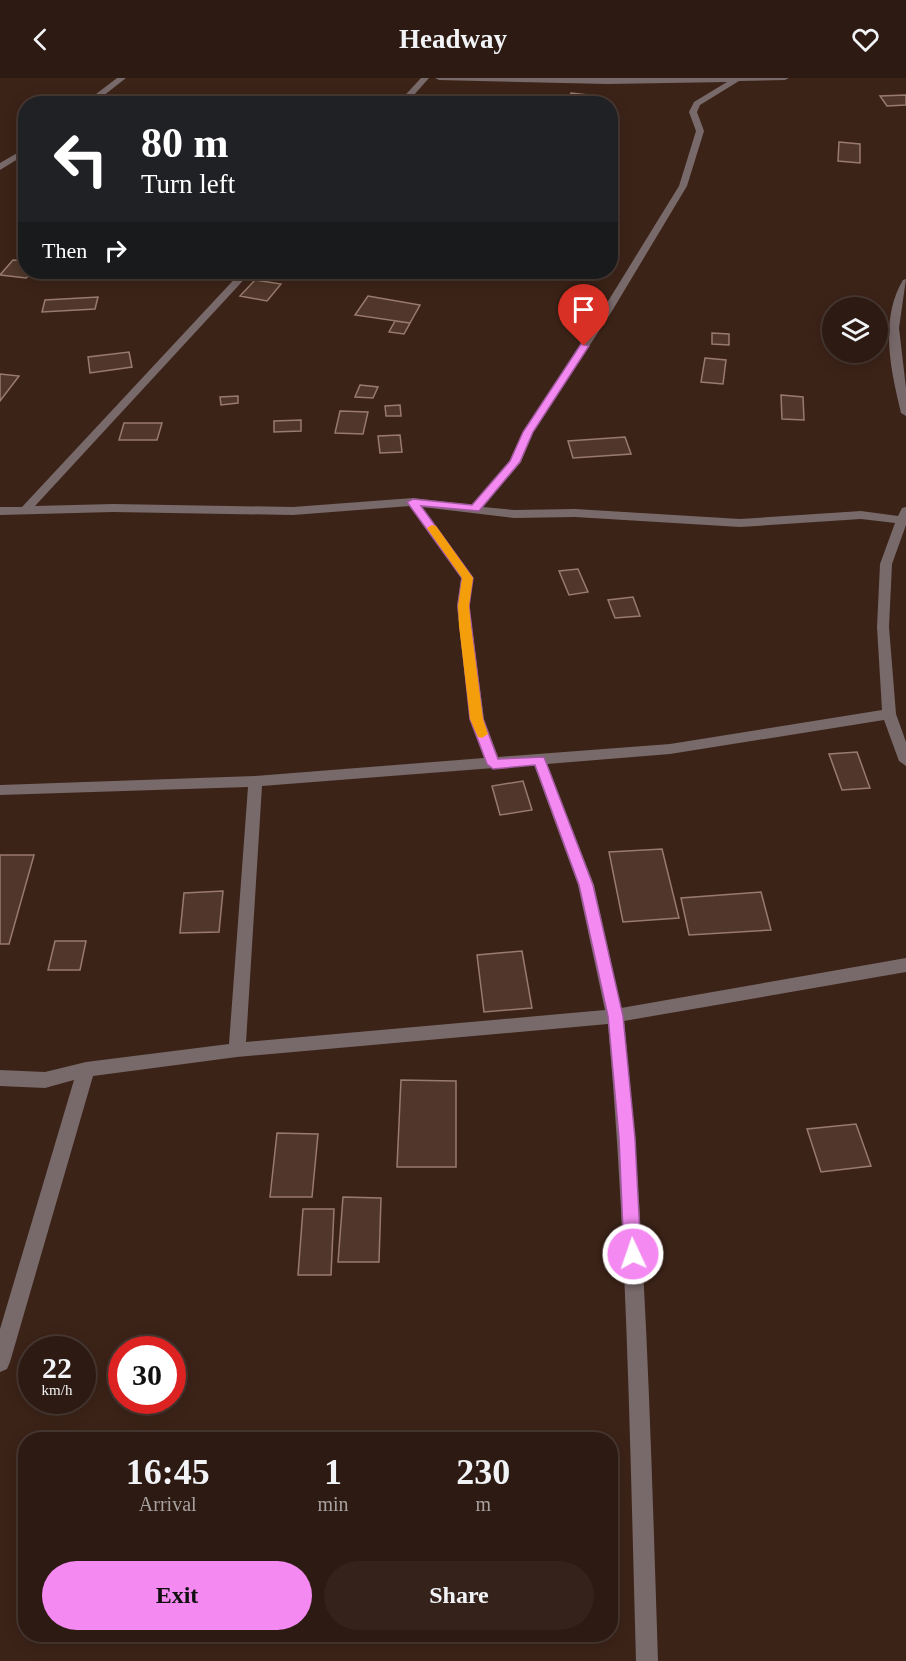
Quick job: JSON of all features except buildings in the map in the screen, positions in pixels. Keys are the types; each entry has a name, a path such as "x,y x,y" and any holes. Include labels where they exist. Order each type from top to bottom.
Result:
{"street":[{"path":"98,96 122,78"},
{"path":"408,96 425,78"},
{"path":"439,78 588,82 786,78"},
{"path":"475,509 515,462 528,432 607,311 683,186 700,131 693,112 697,104 737,79"},
{"path":"0,167 18,155"},
{"path":"26,509 240,279"},
{"path":"906,282 898,295 895,309 897,374 906,413"},
{"path":"413,502 467,578 463,606 477,719 493,764"},
{"path":"0,512 26,509 293,511 413,502 514,514 575,513 740,523 861,515 904,516 892,544 886,573 883,627 890,714 906,761"},
{"path":"0,790 255,781 670,749 890,714"},
{"path":"539,760 586,885 615,1016 628,1161 639,1394 647,1661"},
{"path":"237,1050 255,781"},
{"path":"0,1078 45,1080 86,1069 237,1050 615,1016 906,965"},
{"path":"0,1362 86,1069"}],"slow traffic":[{"path":"432,528 467,578 463,606 477,719 482,734"}],"route":[{"path":"584,346 528,432 515,462 475,509 413,502 467,578 463,606 477,719 493,764 539,760 586,885 615,1016 627,1138 633,1254"}]}
